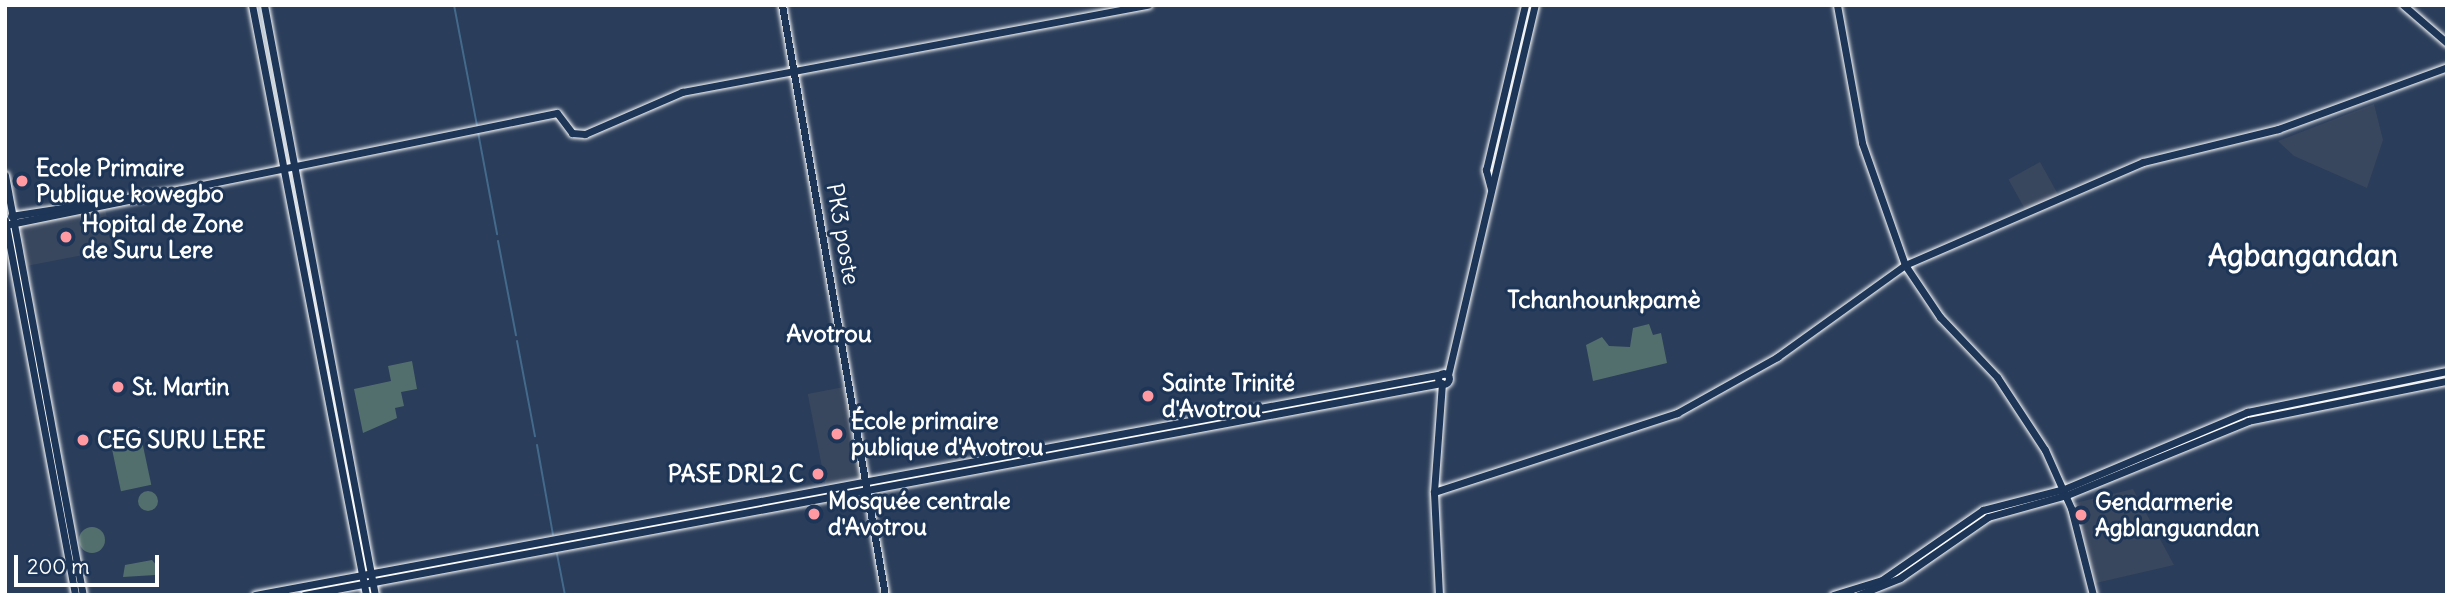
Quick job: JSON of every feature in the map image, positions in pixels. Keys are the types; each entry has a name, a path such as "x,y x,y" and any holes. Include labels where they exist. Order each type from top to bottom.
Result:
{"street":[{"path":"252,5 367,578 375,595"},
{"path":"264,5 367,578 366,595"},
{"name":"PK3 poste","path":"782,5 886,595"},
{"path":"8,221 175,191 557,113 572,133 585,134 682,92 793,69 1148,5"},
{"path":"1492,194 1486,170 1525,5"},
{"path":"1439,595 1434,492 1444,382 1492,194 1535,5"},
{"path":"1837,5 1863,143 1905,265 1940,317 1997,377 2065,492 2093,595"},
{"path":"2403,5 2447,43"},
{"path":"1434,492 1677,413 1777,357 1905,265 2172,150 2278,129 2447,68"},
{"path":"5,175 8,221 75,595"},
{"path":"8,221 83,595"},
{"path":"1833,595 1882,580 1983,510 2065,492 2247,412 2447,371"},
{"path":"1858,595 1900,578 1988,517 2065,492 2248,421 2447,381"},
{"path":"304,595 367,578 865,483 1444,382"},
{"path":"255,595 867,492 1444,382"}],"shaded area":[{"path":"2374,104 2383,140 2367,188 2294,156 2278,141"},
{"path":"2040,162 2058,194 2026,212 2009,179"},
{"name":"Hopital de Zone de Suru Lere","path":"105,208 113,249 28,266 20,225"},
{"name":"École primaire publique d'Avotrou","path":"849,386 866,475 825,483 808,394"},
{"path":"2133,489 2174,565 2096,583 2075,503"}],"green space":[{"path":"1649,324 1653,335 1661,333 1667,363 1593,381 1586,345 1602,337 1609,346 1630,347 1633,328"},
{"path":"412,361 417,389 401,392 404,406 395,408 397,418 363,433 354,389 391,381 388,366"},
{"path":"139,427 151,485 121,491 109,433"},
{"path":"148,491 155,494 158,501 155,508 148,511 141,508 138,501 141,494"},
{"path":"92,527 101,531 105,540 101,549 92,553 83,549 79,540 83,531"},
{"path":"152,560 158,567 155,575 123,577 125,565"}],"waterway":[{"path":"259,5 288,161"},
{"path":"454,5 477,126"},
{"path":"1495,152 1530,5"},
{"path":"478,132 497,234"},
{"path":"1491,170 1493,161"},
{"path":"290,172 308,268"},
{"path":"5,197 8,211"},
{"path":"10,227 46,416"},
{"path":"498,241 516,335"},
{"path":"309,274 327,368"},
{"path":"517,341 535,436"},
{"path":"328,375 346,469"},
{"path":"537,445 553,535"},
{"path":"348,476 366,569"},
{"path":"557,554 565,595"},
{"path":"368,586 370,595"}],"place":[{"name":"Ecole Primaire Publique kowegbo","path":"22,181"},
{"name":"Hopital de Zone de Suru Lere","path":"66,237"},
{"name":"St. Martin","path":"118,387"},
{"name":"Sainte Trinité d'Avotrou","path":"1148,396"},
{"name":"École primaire publique d'Avotrou","path":"837,434"},
{"name":"CEG SURU LERE","path":"83,440"},
{"name":"PASE DRL2 C","path":"818,474"},
{"name":"Mosquée centrale d'Avotrou","path":"814,514"},
{"name":"Gendarmerie Agblanguandan","path":"2081,515"}],"district":[{"name":"Agbangandan","path":"2303,255"},
{"name":"Tchanhounkpamè","path":"1604,300"},
{"name":"Avotrou","path":"829,334"}]}
